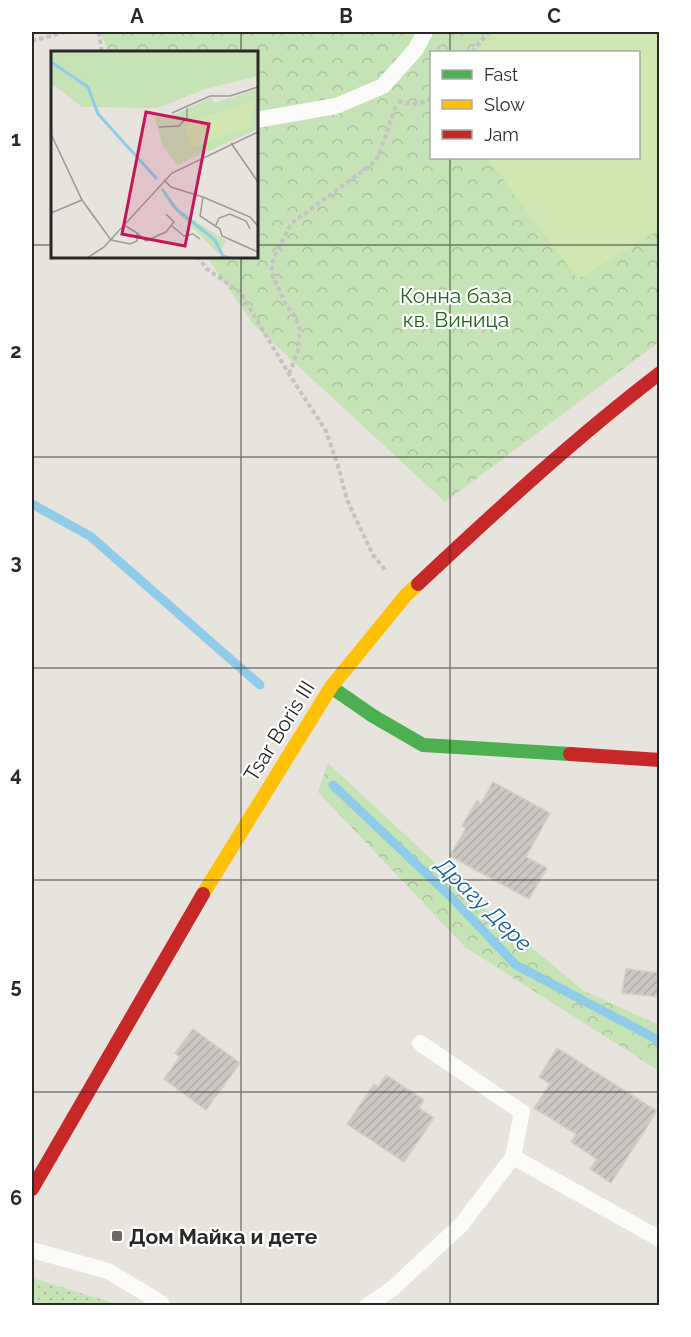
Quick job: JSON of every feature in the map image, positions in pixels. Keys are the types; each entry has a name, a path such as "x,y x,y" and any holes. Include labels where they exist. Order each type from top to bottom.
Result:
{"street":[{"name":"Tsar Boris III","path":"32,1190 179,932 330,687 406,595 490,516 616,407 660,373"},
{"path":"330,687 373,716 423,745 660,760"}],"lane":[{"path":"258,120 336,106 383,86 416,49 425,32"},
{"path":"367,1305 393,1288 461,1225 513,1157 522,1112 420,1043"},
{"path":"513,1157 660,1239"},
{"path":"32,1250 108,1271 162,1305"}],"path":[{"path":"32,41 65,32"},
{"path":"99,32 102,51"},
{"path":"473,51 489,32"},
{"path":"289,375 298,351 300,330 271,272 273,257 291,224 372,164 379,155 397,101"},
{"path":"199,258 207,269 240,292 289,375 326,431 347,500 373,555 406,595"}],"green space":[{"name":"Конна база кв. Виница","path":"101,32 659,32 659,342 445,502 253,324 208,258 258,258 258,51 108,51"},
{"path":"487,32 659,32 659,230 578,279 488,159 640,159 640,51 471,51"},
{"path":"328,763 476,901 584,991 659,1025 659,1071 465,947 318,792"},
{"path":"32,1278 120,1305 32,1305"}],"building":[{"path":"493,782 550,813 526,857 547,868 529,899 450,856 466,828 462,826 477,800 481,804"},
{"path":"626,969 660,973 660,997 622,993"},
{"path":"193,1029 240,1063 206,1110 164,1079 180,1057 175,1053"},
{"path":"557,1048 657,1111 611,1183 590,1169 597,1159 571,1142 576,1134 534,1108 550,1084 539,1077"},
{"path":"386,1075 424,1100 419,1108 434,1118 404,1162 347,1124 374,1084 378,1087"}],"waterway":[{"name":"Драгу Дере","path":"32,504 90,536 260,685"},
{"name":"Драгу Дере","path":"333,785 451,897 516,965 660,1041"}],"traffic: fast":[{"path":"331,687 373,716 423,745 570,754"}],"traffic: slow":[{"path":"203,894 331,687 406,595 418,584"}],"traffic: jam":[{"path":"418,584 506,502 660,373"},
{"path":"570,754 660,760"},
{"path":"32,1189 203,894"}],"place":[{"name":"Дом Майка и дете","path":"117,1236"}]}
